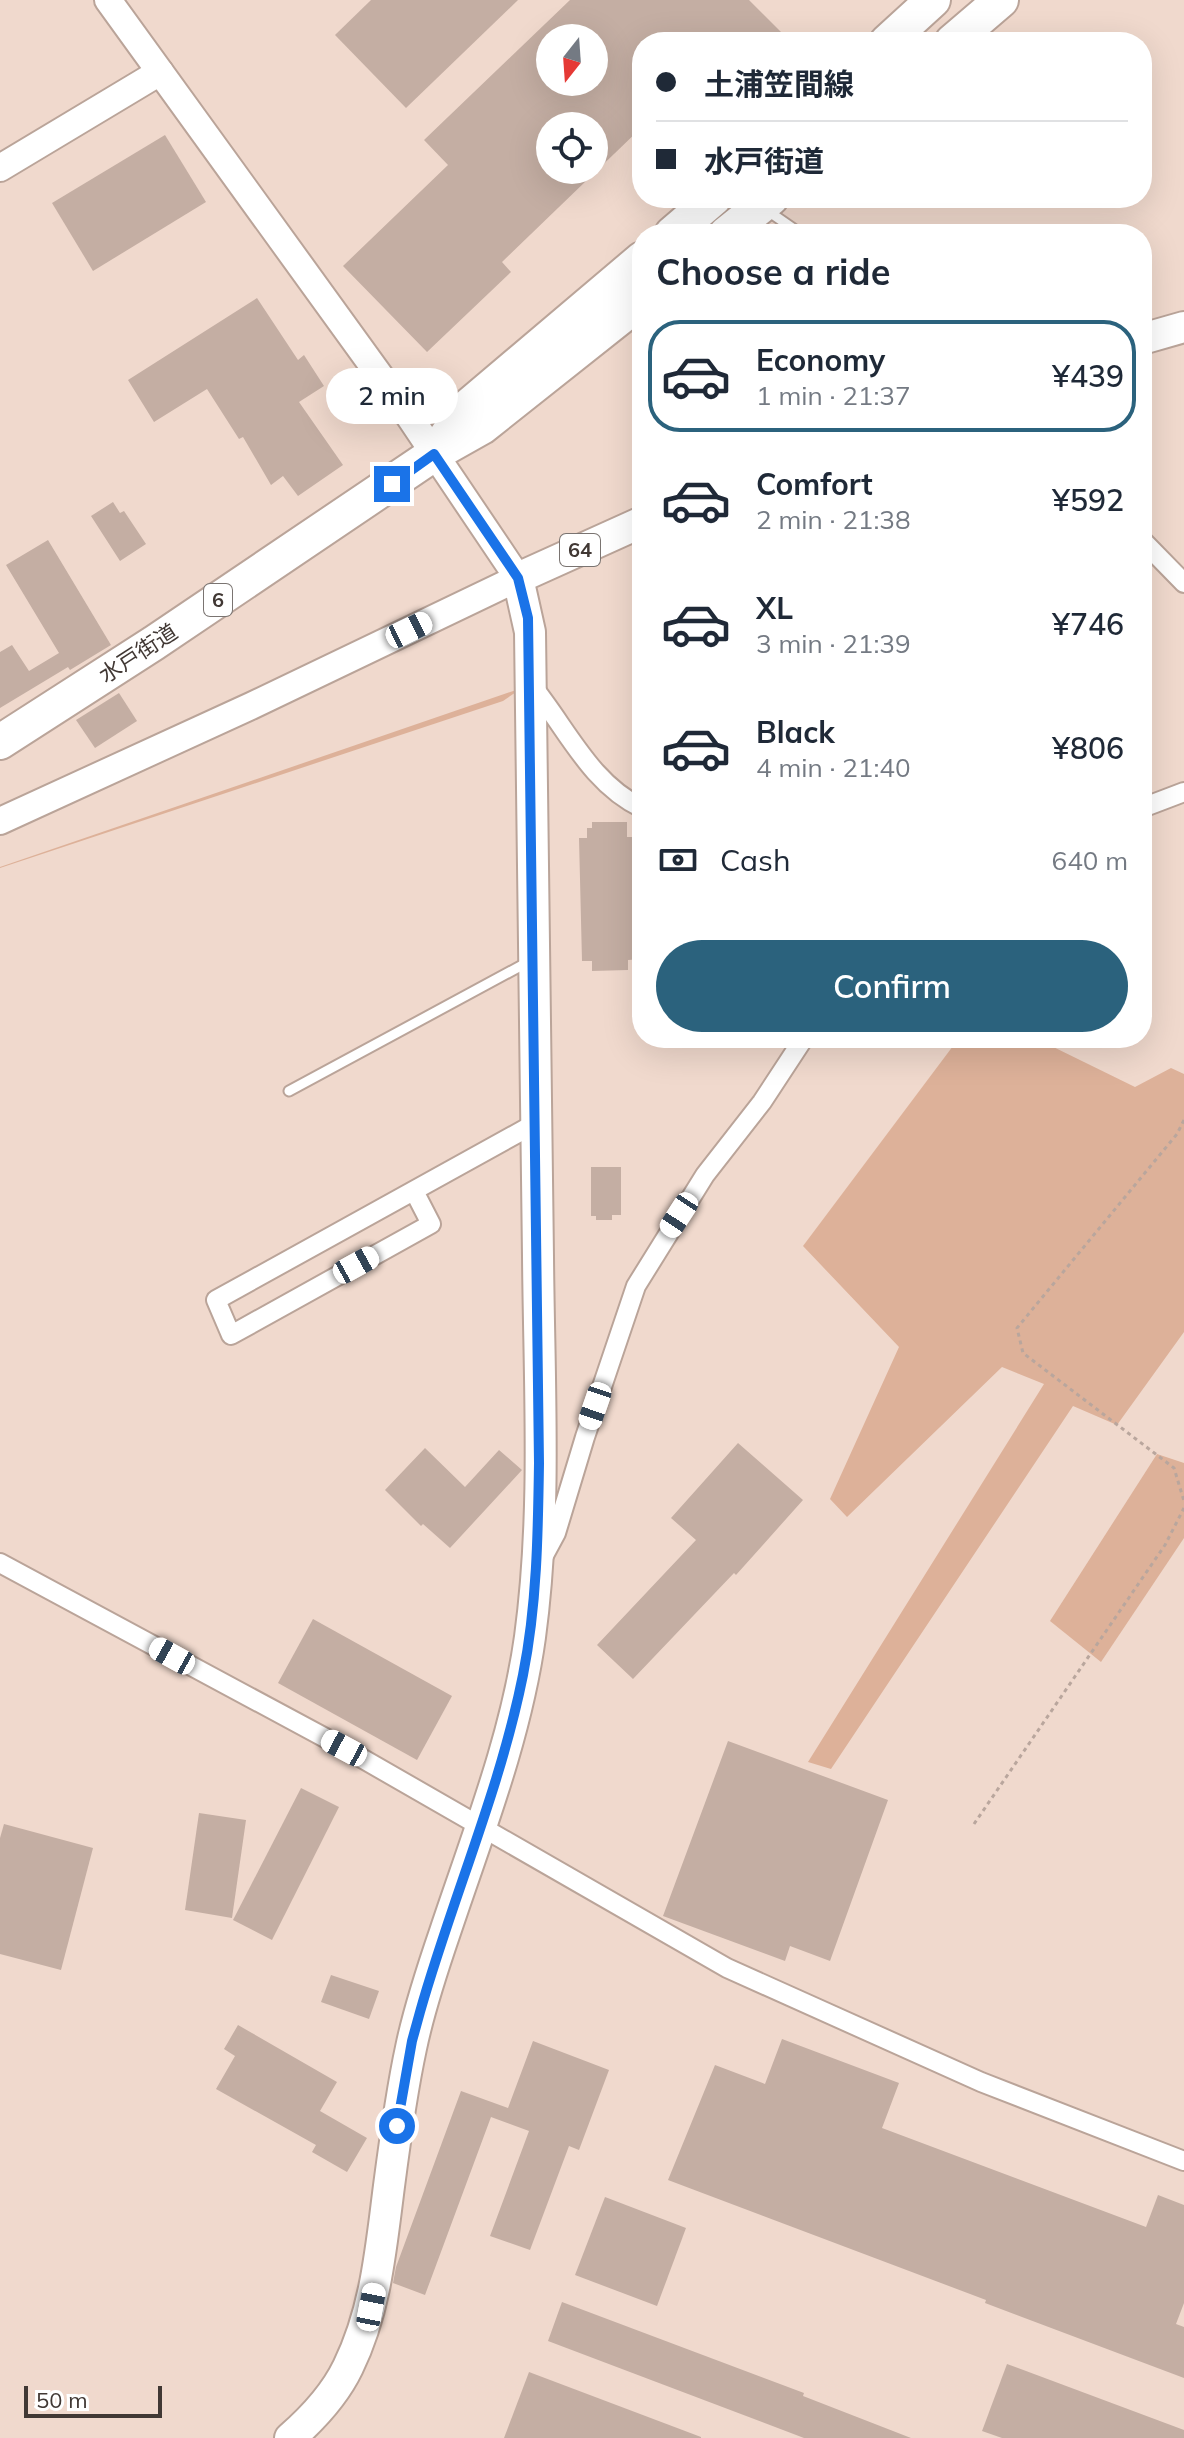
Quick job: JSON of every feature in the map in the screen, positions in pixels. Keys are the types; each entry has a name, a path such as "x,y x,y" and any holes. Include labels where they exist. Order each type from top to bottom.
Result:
{"highway":[{"path":"898,32 933,0"},
{"path":"964,32 1001,0"},
{"path":"684,224 702,208"},
{"path":"738,224 758,208"},
{"name":"水戸街道","path":"434,454 466,408 632,267"},
{"name":"水戸街道","path":"0,742 154,643 434,454 482,427 632,308"}],"main road":[{"path":"1152,336 1184,327"},
{"name":"64","path":"518,578 632,527"},
{"path":"290,2438 313,2417 347,2370 371,2307 380,2261 400,2103 412,2041 428,1983 481,1827 521,1687 530,1637 536,1572 539,1463 536,1123 530,632 518,578"}],"street":[{"path":"0,821 251,706 518,578 434,454 108,0"},
{"path":"0,168 160,72"},
{"path":"1152,550 1184,583"},
{"path":"531,684 594,771 632,802"},
{"path":"1152,804 1184,792"},
{"path":"536,1572 556,1533 636,1286 705,1175 762,1102 797,1048"},
{"path":"414,1191 431,1224 231,1335 216,1300 536,1123"},
{"path":"0,1563 344,1748 727,1968 981,2082 1184,2161"}],"lane":[{"path":"773,208 790,224"},
{"path":"289,1091 534,958"}],"path":[{"path":"1184,1120 1177,1134 1017,1328 1023,1353 1174,1468 1184,1501"},
{"path":"974,1824 1165,1545 1184,1508"}],"shaded area":[{"path":"522,688 503,701 0,868 0,867"},
{"path":"952,1048 1055,1048 1135,1087 1171,1068 1184,1074 1184,1332 1117,1425 1073,1406 831,1769 808,1762 1044,1384 1002,1367 847,1517 830,1499 899,1347 803,1246"},
{"path":"1157,1454 1184,1463 1184,1538 1101,1662 1050,1621"}],"building":[{"path":"371,0 518,0 406,108 335,35"},
{"path":"570,0 749,0 781,32 632,32 632,137 608,160 608,112 536,112 536,184 583,184 502,262 511,272 427,352 343,266 448,165 424,140 536,33 536,96 608,96 608,24 545,24"},
{"path":"165,135 206,202 93,271 52,203"},
{"path":"257,298 298,360 304,355 324,386 299,402 343,465 298,496 283,476 271,485 243,437 239,439 207,389 154,422 128,380"},
{"path":"113,502 120,513 124,511 146,544 120,561 91,516"},
{"path":"48,540 111,645 0,708 0,652 12,645 29,671 59,653 6,565"},
{"path":"119,693 137,721 95,748 76,720"},
{"path":"592,822 627,822 627,837 632,837 632,960 628,960 628,970 592,971 592,961 582,961 579,838 587,838 587,828 592,828"},
{"path":"591,1167 621,1167 621,1215 612,1215 612,1220 596,1220 596,1216 591,1216"},
{"path":"738,1443 803,1500 736,1575 734,1573 633,1679 597,1645 696,1540 671,1518"},
{"path":"425,1448 465,1487 499,1450 522,1470 450,1548 423,1524 421,1526 385,1490"},
{"path":"313,1619 452,1696 417,1760 278,1683"},
{"path":"728,1741 888,1800 830,1961 790,1946 785,1961 663,1916"},
{"path":"301,1788 339,1807 272,1940 233,1920"},
{"path":"199,1813 246,1820 232,1918 185,1910"},
{"path":"4,1824 93,1848 61,1970 0,1954 0,1838"},
{"path":"331,1975 379,1991 369,2019 321,2002"},
{"path":"238,2025 337,2082 320,2111 367,2138 347,2172 312,2152 316,2145 216,2089 235,2056 224,2049"},
{"path":"782,2039 899,2083 882,2128 1146,2227 1158,2195 1184,2205 1184,2303 1176,2324 1184,2327 1184,2378 668,2180 715,2065 765,2084"},
{"path":"533,2041 609,2070 579,2150 569,2146 530,2250 490,2236 529,2131 491,2117 425,2295 393,2283 396,2267 461,2091 508,2108"},
{"path":"605,2197 686,2228 657,2306 575,2275"},
{"path":"562,2302 804,2393 803,2396 911,2438 804,2438 548,2341"},
{"path":"1007,2364 1184,2430 1184,2438 1002,2438 982,2431"},
{"path":"529,2372 701,2437 701,2438 504,2438"}],"route":[{"path":"392,484 434,454 518,578 528,618 539,1463 536,1572 523,1675 490,1798 428,1983 412,2041 397,2126"}]}
